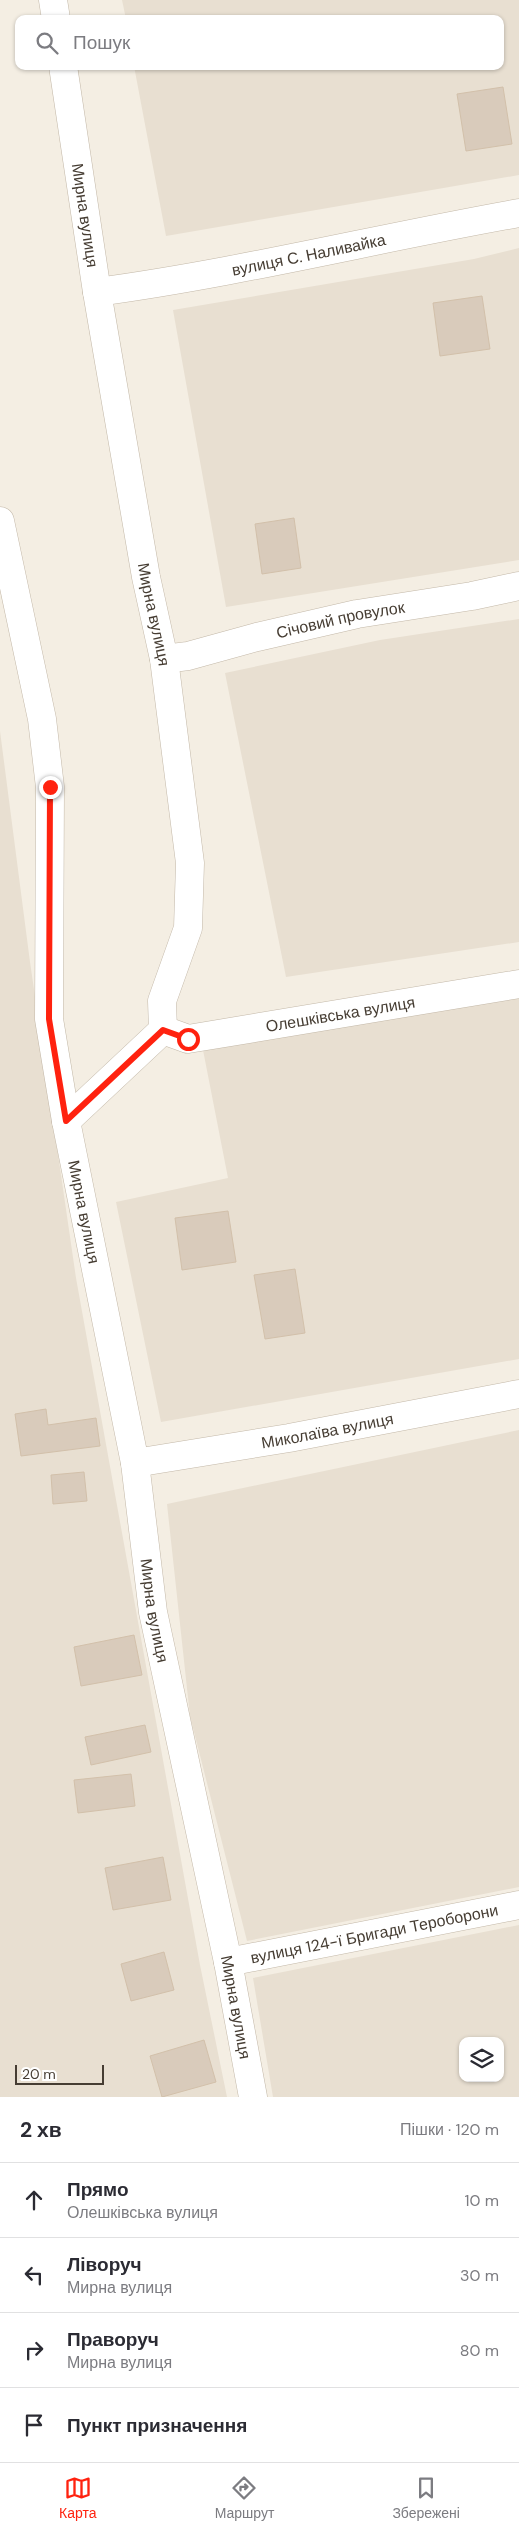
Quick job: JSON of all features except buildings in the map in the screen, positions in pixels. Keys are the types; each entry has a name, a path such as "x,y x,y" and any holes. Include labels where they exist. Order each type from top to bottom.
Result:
{"street":[{"path":"53,0 55,15"},
{"name":"Мирна вулиця","path":"64,70 96,292 146,577 164,659 190,863 188,928 162,1001 163,1030"},
{"name":"вулиця С. Наливайка","path":"96,292 164,283 430,229 519,213"},
{"name":"Мирна вулиця","path":"0,521 42,719 50,787 49,1019 66,1121 135,1463 152,1612 228,1962 253,2097"},
{"name":"Січовий провулок","path":"164,659 188,656 258,636 357,614 472,596 519,586"},
{"name":"Олешківська вулиця","path":"163,1030 188,1039 519,984"},
{"path":"66,1121 163,1030"},
{"name":"Миколаїва вулиця","path":"135,1463 289,1438 519,1394"},
{"name":"вулиця 124-ї Бригади Тероборони","path":"228,1962 519,1905"}],"shaded area":[{"path":"122,0 519,0 519,175 166,236 135,70 504,70 504,15 125,15"},
{"path":"519,248 519,560 226,607 173,310 474,259"},
{"path":"519,619 519,942 286,977 225,673 380,640"},
{"path":"0,731 30,962 76,1278 200,1965 227,2097 0,2097"},
{"path":"519,996 519,1359 161,1422 116,1202 228,1178 203,1050"},
{"path":"519,1430 519,1887 247,1941 190,1716 167,1504"},
{"path":"519,1925 519,2097 273,2097 253,1978"}],"route":[{"path":"50,787 49,1019 66,1121 163,1030 188,1039"}]}
